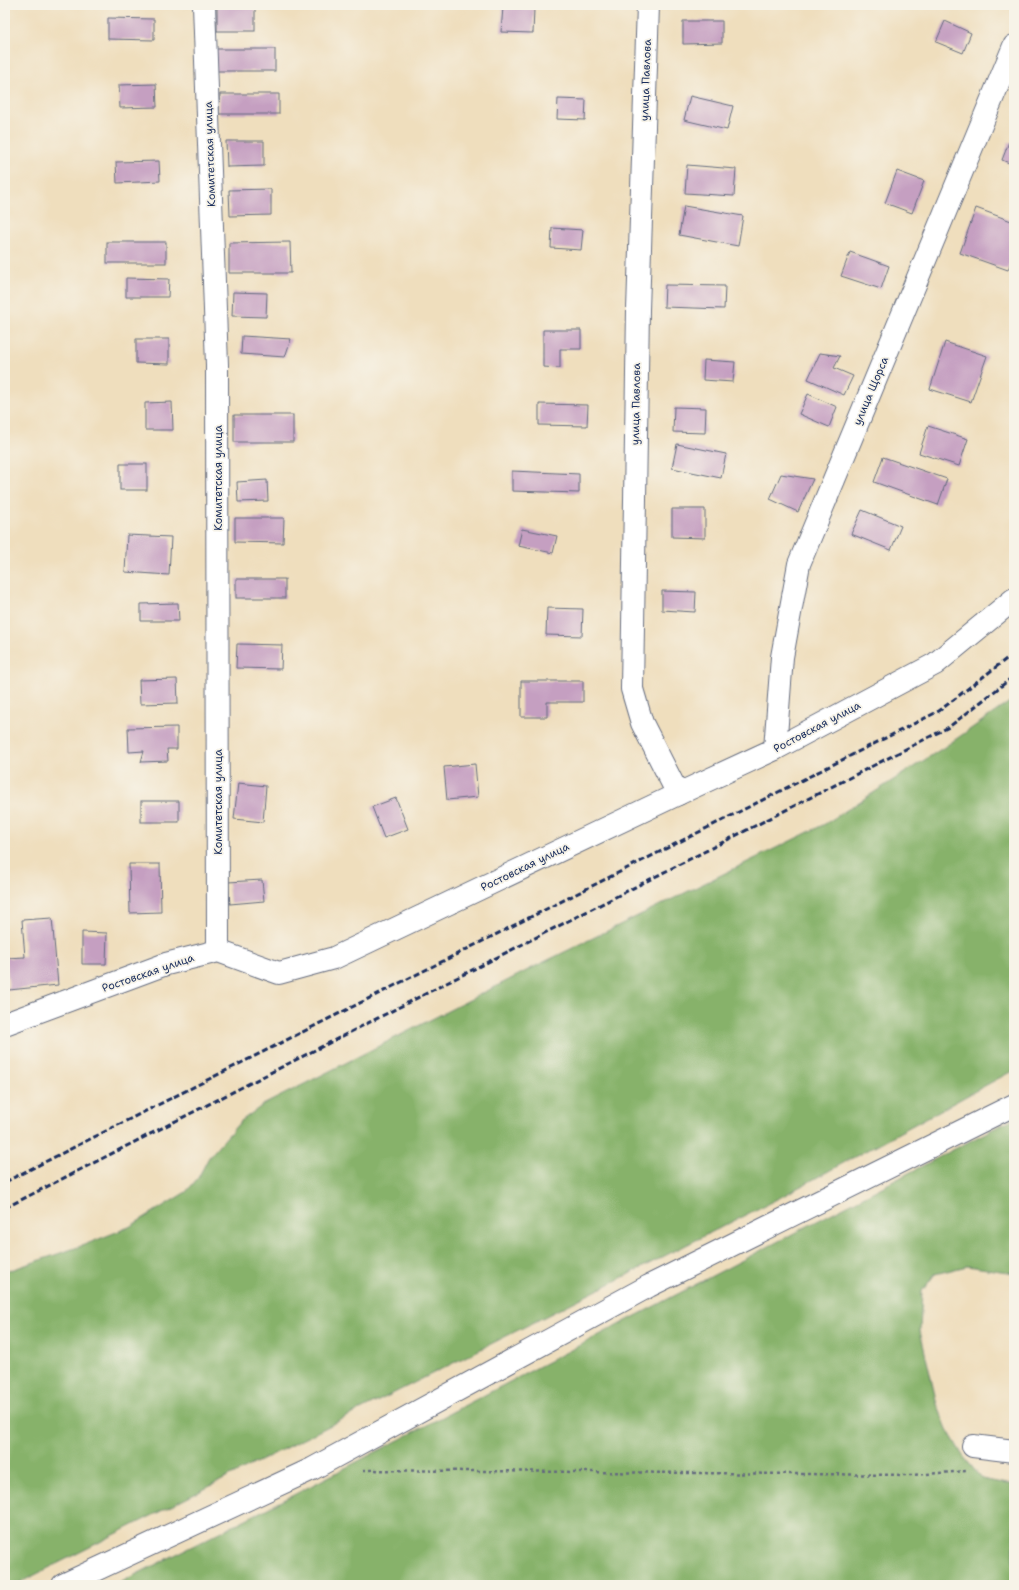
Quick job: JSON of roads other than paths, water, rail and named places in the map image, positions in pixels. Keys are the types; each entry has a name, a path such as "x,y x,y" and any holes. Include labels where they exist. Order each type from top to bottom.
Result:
{"street":[{"name":"Комитетская улица","path":"204,5 218,365 218,951"},
{"name":"улица Павлова","path":"648,5 638,310 632,689 642,723 678,794"},
{"name":"улица Щорса","path":"775,749 782,657 799,564 1014,46"},
{"name":"Ростовская улица","path":"5,1024 166,964 218,951 279,973 334,958 775,749 935,664 1014,600"},
{"path":"63,1585 312,1469 650,1286 1014,1105"},
{"path":"973,1446 1014,1451"}],"railway":[{"path":"5,1182 939,711 1014,653"},
{"path":"5,1208 949,727 1014,676"}]}
